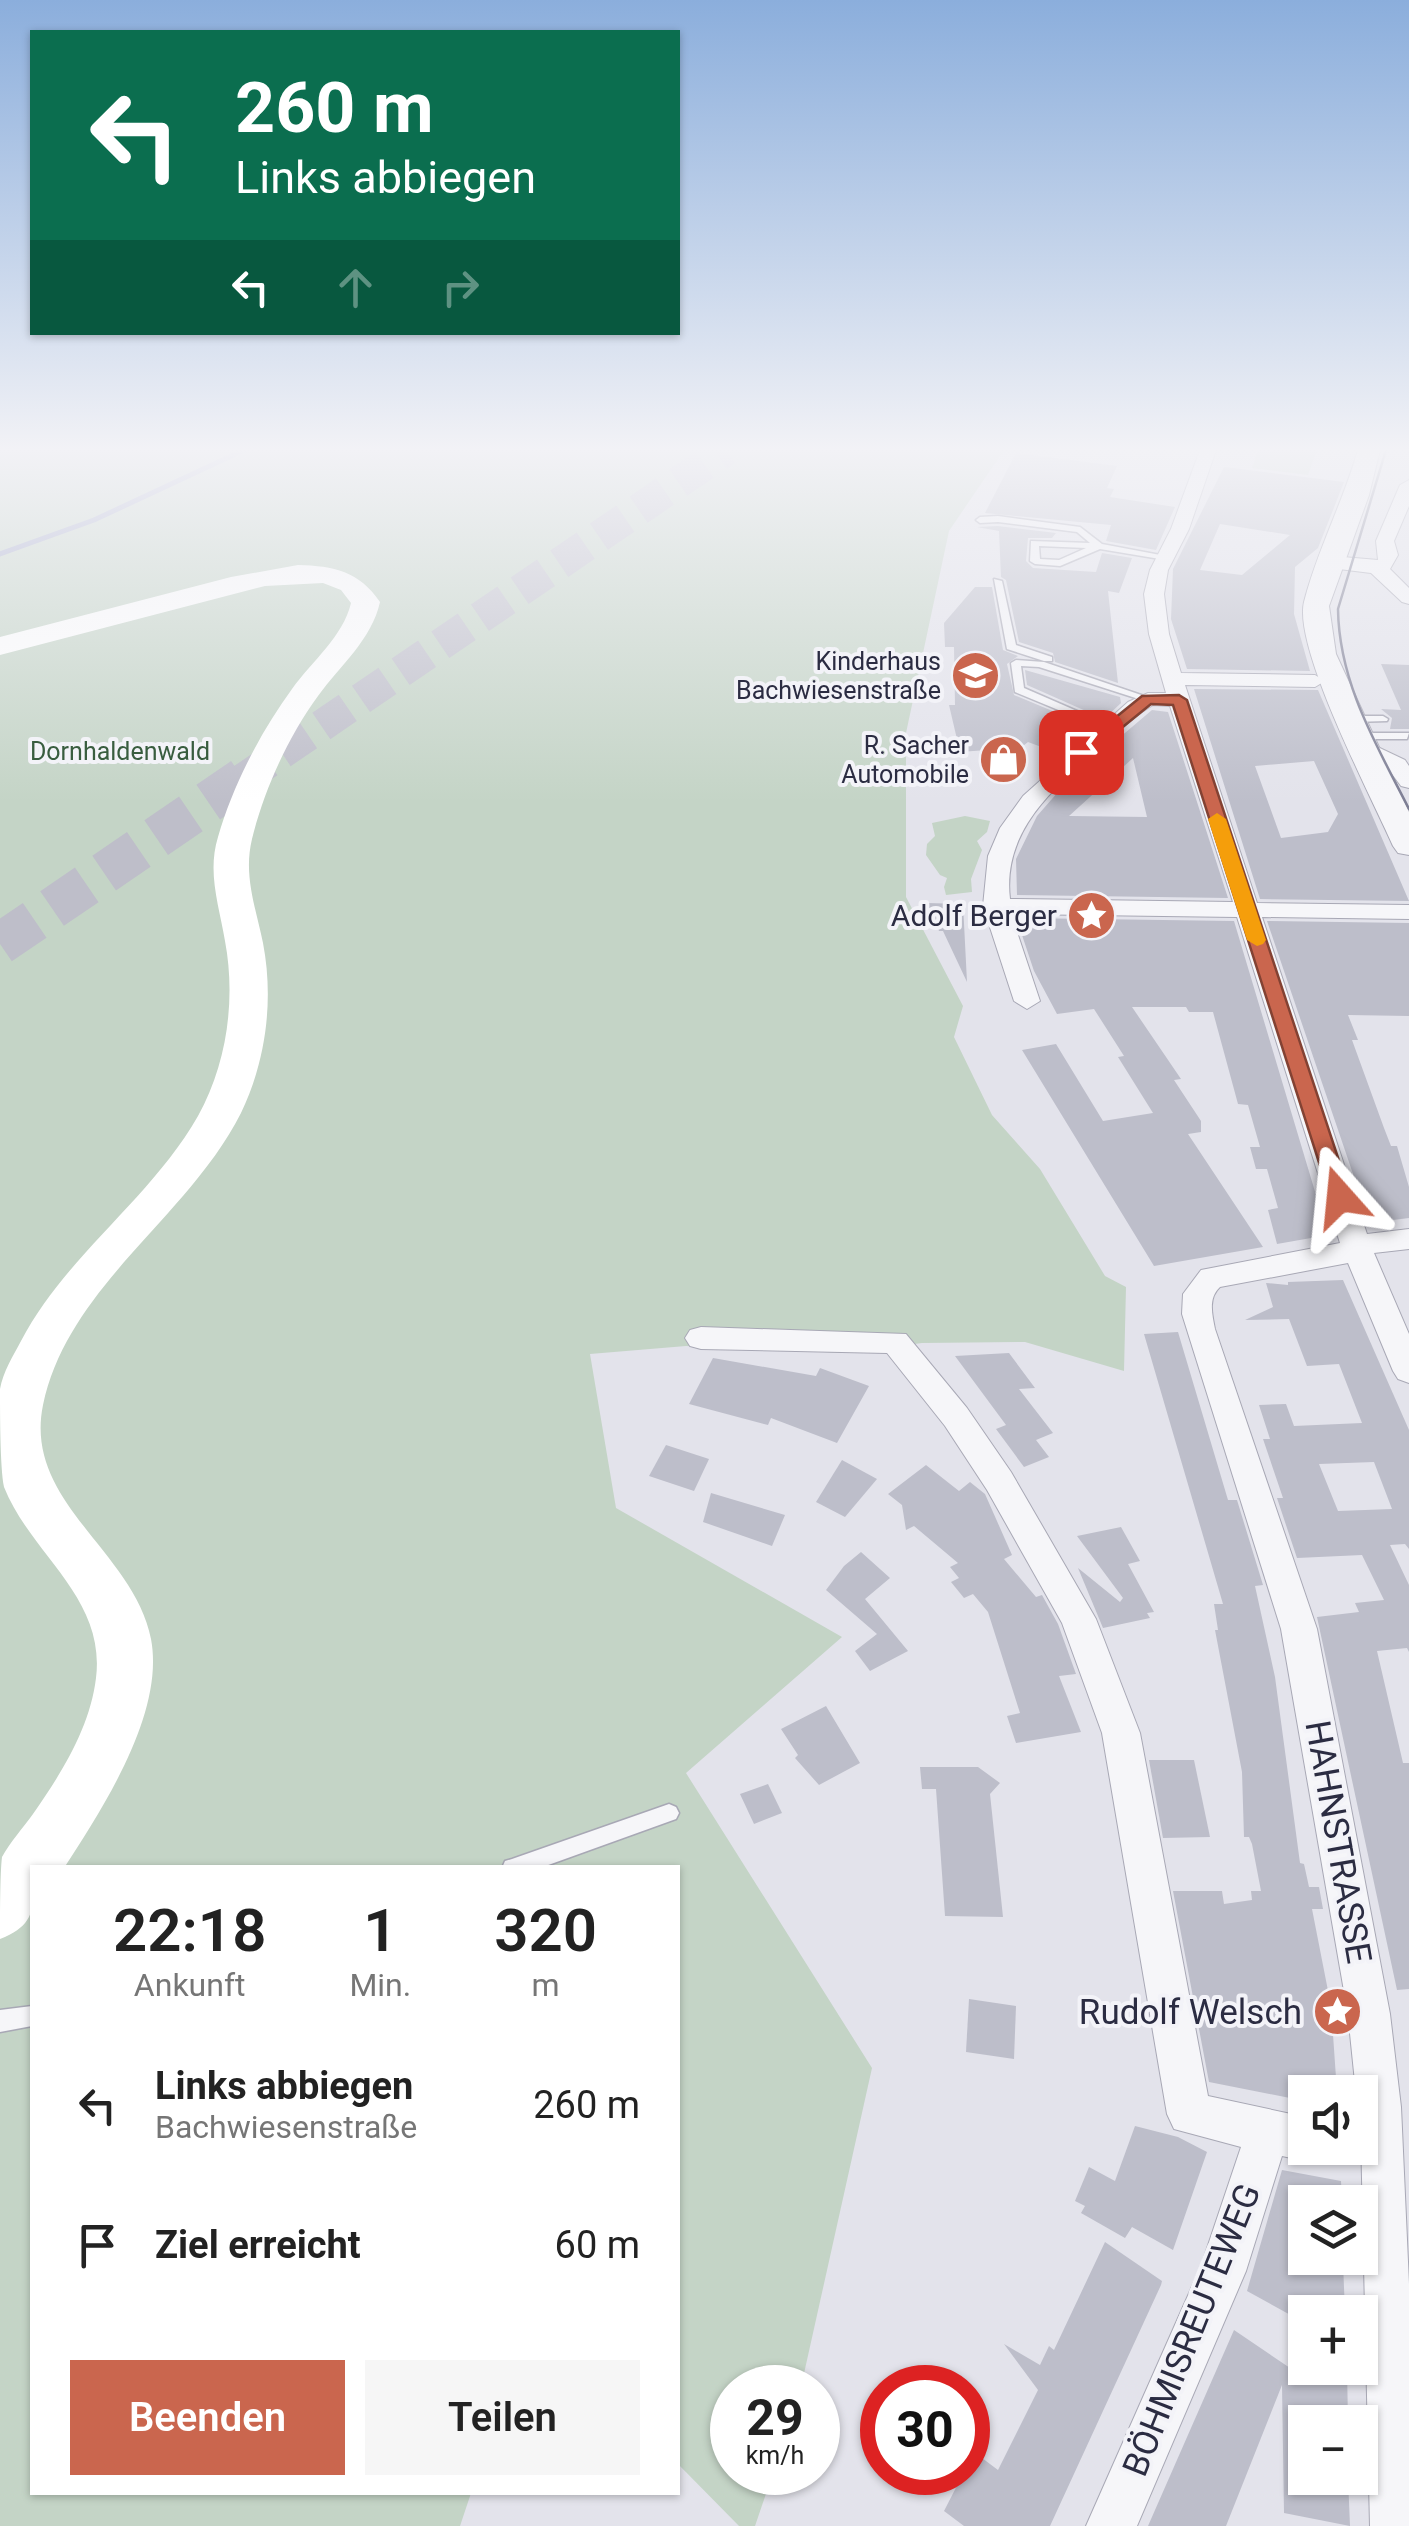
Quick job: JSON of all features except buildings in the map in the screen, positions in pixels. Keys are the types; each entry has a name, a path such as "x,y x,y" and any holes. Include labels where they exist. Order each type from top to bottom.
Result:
{"main road":[{"path":"0,646 283,574 340,579 357,588 366,602 365,613 303,696 272,746 234,839 230,882 248,968 248,1013 243,1048 226,1099 185,1167 100,1262 54,1324 19,1406 16,1456 27,1494 44,1522 109,1600 124,1646 124,1676 114,1717 98,1754 0,1910"}],"street":[{"path":"1162,568 1154,594 1155,613 1176,690 1357,1248 1409,1371"},
{"path":"1329,568 1316,606 1323,654 1365,731 1409,846"},
{"path":"1361,568 1409,574"},
{"path":"1382,572 1384,568"},
{"path":"1382,572 1408,597"},
{"path":"1027,1001 1006,951 995,906 1000,856 1020,814 1051,776 1148,699 1176,690 1314,681"},
{"path":"1365,731 1409,781"},
{"path":"995,906 1409,912"},
{"path":"1357,1248 1409,1239"},
{"name":"HAHNSTRASSE","path":"1357,1248 1327,1259 1212,1278 1198,1312 1299,1629 1369,2014 1380,2130 1395,2526"},
{"path":"702,1338 895,1342 956,1417 1000,1482 1070,1604 1120,1733 1190,2114 1287,2135"},
{"name":"BÖHMISREUTEWEG","path":"1111,2526 1287,2135"}],"lane":[{"path":"998,582 1012,647 1137,689 1148,699"},
{"path":"1111,728 1019,690 1016,663 1040,664 1148,699"},
{"path":"1365,731 1408,736"},
{"path":"520,1865 669,1812"},
{"path":"0,2021 30,2016"}],"green space":[{"name":"Dornhaldenwald","path":"0,568 941,568 906,733 906,897 963,1006 954,1037 992,1115 1040,1169 1105,1276 1126,1287 1124,1371 1025,1342 922,1343 846,1353 686,1346 590,1354 616,1508 842,1637 686,1773 872,2068 806,2365 710,2365 710,2495 766,2495 755,2526 739,2526 680,2466 680,1865 30,1865 30,2495 470,2495 460,2526 0,2526"},
{"path":"965,816 990,821 987,832 977,841 982,850 971,879 972,892 946,895 947,878 940,875 926,855 927,844 935,836 932,823"}],"tunnel":[{"path":"242,780 553,568"},
{"path":"0,944 245,777"}],"tram line":[{"path":"1350,568 1338,609 1345,662 1372,737 1409,809"}],"slow traffic":[{"path":"1217,819 1257,940"}],"place":[{"name":"Kinderhaus Bachwiesenstraße","path":"976,675"},
{"name":"R. Sacher Automobile","path":"1004,759"},
{"name":"Adolf Berger","path":"1092,915"},
{"name":"Rudolf Welsch","path":"1337,2012"}],"route":[{"path":"1081,752 1148,699 1179,700 1340,1197"}]}
